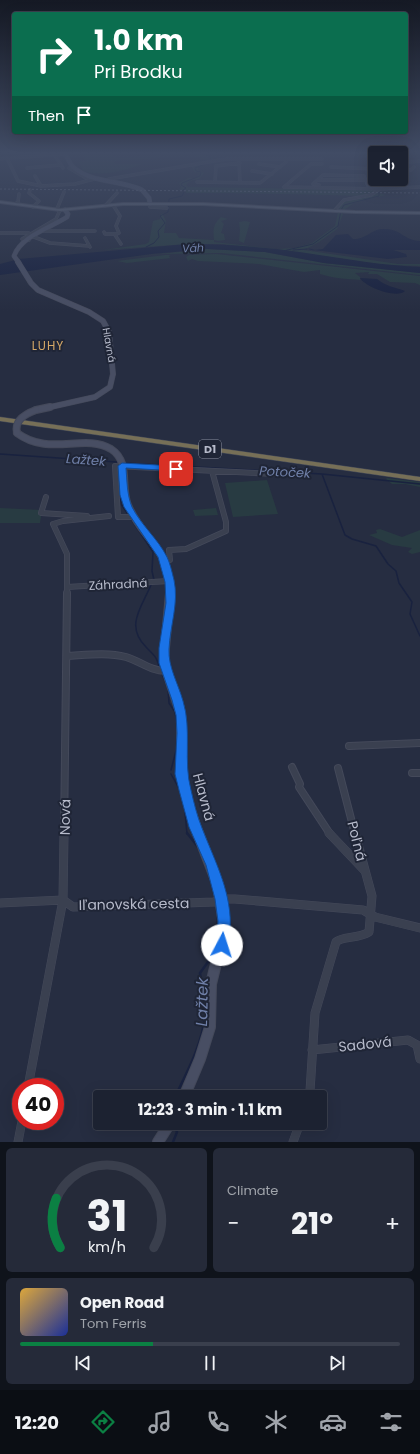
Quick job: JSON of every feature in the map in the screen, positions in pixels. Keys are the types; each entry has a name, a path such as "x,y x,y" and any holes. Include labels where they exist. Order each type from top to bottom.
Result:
{"highway":[{"name":"D1","path":"0,416 420,475"},
{"name":"D1","path":"0,419 420,479"}],"main road":[{"path":"17,204 60,210 131,204"},
{"path":"163,204 244,205 338,211 420,213"}],"street":[{"path":"33,207 36,204"},
{"path":"60,210 68,214 67,217 29,240 22,239 56,219 62,204"},
{"path":"150,204 150,206 169,205"},
{"path":"338,211 342,204"},
{"path":"113,205 120,216 116,226 118,233 115,235 121,244"},
{"path":"43,231 95,231"},
{"path":"104,232 105,234 118,233"},
{"path":"0,233 38,234"},
{"path":"34,237 49,242 90,247 85,238"},
{"name":"Hlavná","path":"29,240 15,251 16,259 24,272 39,290 89,312 103,321 108,332 113,374 110,386 95,397 36,410 19,419 16,427 17,433 34,443 84,444 104,447 114,452 120,465 126,501 131,517 159,552 165,563 170,582 171,603 164,648 166,671 178,700 181,715 183,733 181,774 195,827 212,865 222,899 224,934 211,985 210,1031 187,1090"},
{"path":"118,517 114,467 120,465 276,474"},
{"path":"165,563 170,560 169,550 186,548 224,533 226,528 212,471"},
{"path":"46,497 41,513 53,515 131,517"},
{"name":"Nová","path":"30,1078 63,900 67,554 64,544 53,524 63,521 109,516"},
{"name":"Záhradná","path":"67,587 170,582"},
{"path":"67,656 124,657 134,660 151,670 166,671"},
{"path":"349,746 420,743"},
{"path":"292,767 300,784 299,787 326,830 365,871"},
{"name":"Poľná","path":"312,1050 315,1013 336,942 342,937 366,935 370,932 372,896 338,768"},
{"path":"412,773 420,773"},
{"name":"Iľanovská cesta","path":"0,903 63,900 66,904 73,907 214,902 222,899 363,910 384,919 420,928"},
{"name":"Sadová","path":"312,1050 408,1040 417,1045 420,1058"},
{"path":"310,1090 312,1050"},
{"path":"18,1142 20,1130"},
{"path":"158,1142 166,1130"},
{"path":"293,1142 297,1130"}],"shaded area":[{"path":"341,204 352,204 344,210 339,209"},
{"path":"338,212 343,214 337,229 319,242 304,250 398,264 420,264 420,266 385,265 287,251 222,244 188,244 103,250 146,244 149,242 153,221 160,219 161,214 166,213 163,215 166,221 164,233 176,233 179,238 214,240 214,242 277,249 294,248 312,243 335,226"},
{"path":"221,217 228,219 221,221 224,224 221,233 224,234 225,240 218,241 214,240 214,230 216,222"},
{"path":"239,222 250,222 244,243 239,241"},
{"path":"207,249 265,252 324,263 420,273 420,275 221,253 162,254 112,259"},
{"path":"216,254 420,276 420,285 415,283 390,282 377,274 368,274 369,272 355,273 360,277 360,280 320,274 320,270 304,272 259,264 198,261 192,259 188,261 186,257 189,255"},
{"path":"170,255 169,257 171,258 127,263 117,261"},
{"path":"386,479 420,482 420,487 405,484 392,484"},
{"path":"267,480 278,514 233,517 225,483"},
{"path":"0,508 42,510 40,523 0,523"},
{"path":"216,508 218,515 195,516 193,510"},
{"path":"380,529 402,537 420,530 420,552 412,554 408,552 412,548 392,545 369,535 377,533 376,530"}],"water":[{"path":"381,229 393,230 409,239 420,241 420,250 393,250 406,254 407,257 388,259 314,250 323,249 336,235 348,234 353,239 358,239"},
{"name":"Váh","path":"188,244 232,245 277,249 366,262 420,267 420,273 324,263 265,252 207,249 151,254 0,275 0,264 19,259"},
{"path":"360,278 377,279 386,285 405,291 395,294 381,291 368,285"}],"waterway":[{"path":"146,247 154,243 159,237 158,231 165,223 160,216 168,212 169,204"},
{"path":"283,251 313,244 338,226 341,210 344,205 347,204"},
{"path":"293,250 307,249"},
{"path":"309,249 314,250"},
{"name":"Lažtek","path":"0,454 117,462 121,504 153,552 152,571 154,580"},
{"name":"Potoček","path":"123,463 322,474"},
{"path":"322,474 420,484"},
{"name":"Potoček","path":"322,474 345,535 352,539 376,546 388,564 396,571 399,583 412,602 410,614 420,636"},
{"name":"Lažtek","path":"151,585 139,609 136,624 140,639 155,657 159,668"},
{"name":"Lažtek","path":"162,674 168,688 169,703 175,712 177,723"},
{"name":"Lažtek","path":"171,770 177,747"},
{"name":"Lažtek","path":"171,774 181,792"},
{"name":"Lažtek","path":"184,801 187,834"},
{"name":"Lažtek","path":"187,833 198,847"},
{"name":"Lažtek","path":"217,940 218,918"},
{"name":"Lažtek","path":"178,1090 201,1037 205,1011 200,973 213,955"},
{"name":"Lažtek","path":"173,1142 177,1132 176,1130"}],"district":[{"name":"LUHY","path":"48,345"}],"route":[{"path":"176,469 122,466 124,495 128,507 163,557 170,582 171,603 164,648 164,663 178,700 181,715 183,733 181,774 195,827 212,865 222,899 224,934 222,945"}]}
